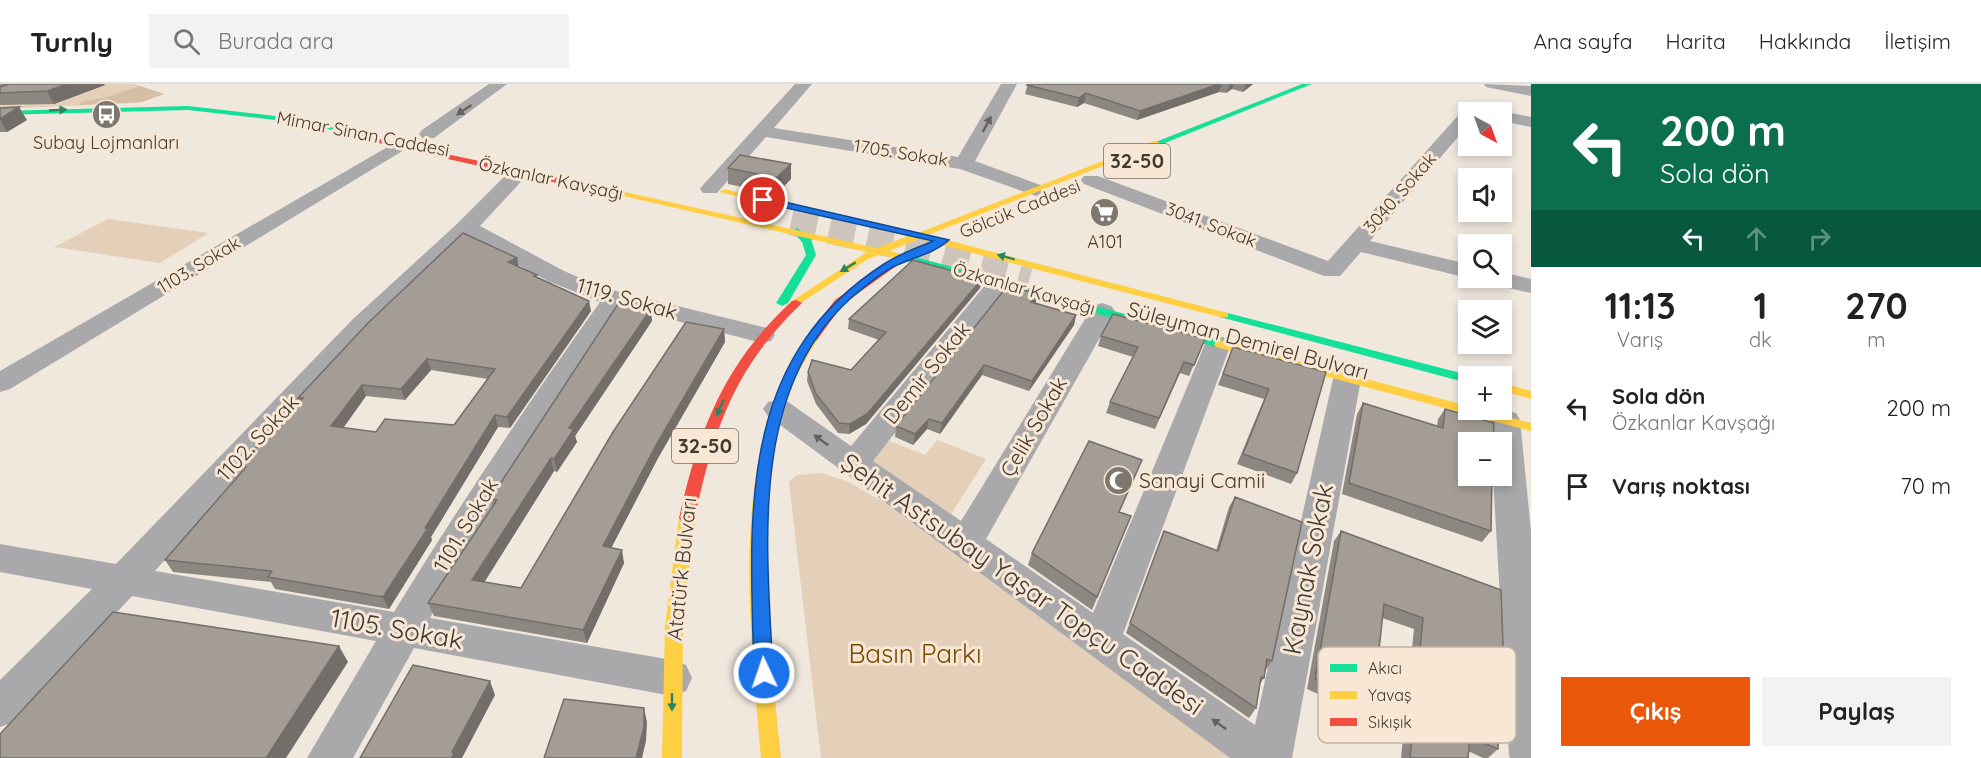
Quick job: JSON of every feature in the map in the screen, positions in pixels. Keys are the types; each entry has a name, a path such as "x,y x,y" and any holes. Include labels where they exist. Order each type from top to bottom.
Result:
{"main road":[{"name":"Gölcük Caddesi","path":"944,240 1314,86"},
{"name":"Gölcük Caddesi","path":"920,234 1314,86"},
{"path":"141,108 186,96"},
{"name":"Mimar Sinan Caddesi","path":"215,97 589,172"},
{"path":"206,110 209,105 230,100"},
{"name":"Mimar Sinan Caddesi","path":"0,113 141,108 206,110 284,119 795,222"},
{"name":"Özkanlar Kavşağı","path":"351,124 408,135 520,172 795,222 881,250 1347,379 1515,409 1531,395"},
{"name":"Özkanlar Kavşağı","path":"338,129 447,137"},
{"name":"Özkanlar Kavşağı","path":"700,190 920,234 1281,332 1458,376"},
{"path":"700,190 795,222 807,241 811,255 762,335"},
{"name":"Atatürk Bulvarı","path":"672,758 672,678 684,520 696,469 731,382 747,354 762,335 821,284 881,250 920,234"},
{"name":"32-50","path":"771,758 760,617 758,541 763,484 778,409 793,366 814,332 864,282 907,256 944,240"},
{"name":"Süleyman Demirel Bulvarı","path":"1458,386 1031,277 1458,397"}],"street":[{"name":"1103. Sokak","path":"0,383 408,135 499,84"},
{"path":"700,190 762,131 804,84"},
{"path":"964,164 1009,84"},
{"path":"1494,84 1531,91"},
{"name":"3040. Sokak","path":"1481,102 1494,84"},
{"path":"1512,118 1531,122"},
{"name":"3040. Sokak","path":"1332,271 1458,130"},
{"name":"1705. Sokak","path":"762,131 964,164 1036,190"},
{"name":"1102. Sokak","path":"0,708 123,581 362,326 466,228 520,172"},
{"name":"3041. Sokak","path":"1091,180 1332,271"},
{"name":"1119. Sokak","path":"466,228 574,285 615,299 762,335"},
{"path":"1356,244 1458,269"},
{"name":"Demir Sokak","path":"853,464 1001,282"},
{"path":"1512,282 1531,286"},
{"name":"1101. Sokak","path":"329,758 403,630 521,436 615,299"},
{"name":"Çelik Sokak","path":"965,544 1102,311"},
{"path":"1101,640 1218,344"},
{"name":"Kaynak Sokak","path":"1268,758 1347,379"},
{"name":"Şehit Astsubay Yaşar Topçu Caddesi","path":"778,409 1268,758"},
{"path":"1515,409 1531,755"},
{"name":"1105. Sokak","path":"0,558 672,678"}],"green space":[{"path":"96,84 134,84 164,94 138,103 0,109 0,104 25,105"},
{"path":"108,219 209,233 160,263 54,247"},
{"path":"882,438 925,455 937,440 986,459 950,516 866,456"},
{"name":"Basın Parkı","path":"822,473 849,482 883,502 1232,758 821,758 789,482 797,475"}],"shaded area":[{"path":"140,86 164,94 142,102 79,105 82,101 104,98"}],"building":[{"path":"9,84 68,84 47,91 0,93 0,87"},
{"path":"1028,84 1219,84 1140,111 1086,93 1079,98"},
{"path":"19,107 0,119 0,108"},
{"path":"740,155 791,164 776,178 728,168"},
{"path":"463,233 517,258 508,262 589,301 507,417 495,415 425,528 428,528 383,597 268,577 272,571 165,560 246,467 239,466 303,398 298,398 368,323","holes":["427,359 495,369 454,425 385,419 376,432 331,426 362,385 401,389"]},
{"path":"913,260 982,279 867,414 850,424 839,423 816,394 808,372 812,360 851,370 886,332 849,319"},
{"path":"1008,285 1038,294 1031,302 1076,315 1032,381 984,365 942,423 929,419 915,434 896,426"},
{"path":"618,304 651,309 569,428 574,429 554,459 551,458 472,580 521,588 613,432 686,322 724,329 656,445 603,546 622,550 583,630 428,603 497,500 490,499"},
{"path":"1113,314 1205,339 1194,365 1184,362 1159,418 1110,402 1138,347 1101,336"},
{"path":"1233,347 1326,372 1297,473 1243,454 1269,389 1223,374"},
{"path":"1363,403 1443,428 1445,409 1458,413 1458,420 1484,420 1494,423 1494,432 1458,432 1458,486 1492,486 1491,531 1349,483"},
{"path":"1089,441 1142,460 1119,512 1131,516 1097,597 1032,553"},
{"path":"1235,497 1302,522 1272,661 1267,659 1264,678 1261,677 1256,708 1130,623 1164,531 1218,551"},
{"path":"1341,531 1501,590 1503,647 1420,647 1423,618 1384,604 1379,647 1321,647"},
{"path":"113,612 339,646 266,758 0,758 0,734"},
{"path":"1318,662 1318,680 1315,679"},
{"path":"413,665 490,681 452,752 454,753 452,758 360,758"},
{"path":"564,699 644,708 644,727 636,758 544,758"},
{"path":"1411,743 1469,743 1468,758 1410,758"},
{"path":"1484,743 1498,743 1498,749"}],"tunnel":[{"path":"791,222 902,247 1029,281"}],"traffic: fast":[{"path":"1157,143 1308,84"},
{"path":"0,113 188,108 284,119 359,133"},
{"path":"782,303 811,255 807,241 797,231"},
{"path":"912,259 1220,344"},
{"path":"1224,315 1458,376"}],"traffic: slow":[{"path":"796,303 864,257 1157,143"},
{"path":"598,189 912,259"},
{"path":"724,192 911,234 1224,315"},
{"path":"771,758 759,598 759,540 763,484 772,430 788,380 813,337"},
{"path":"1220,344 1531,427"},
{"path":"1512,390 1531,395"},
{"path":"672,758 674,626 687,518"}],"traffic: jam":[{"path":"337,129 398,146 598,189"},
{"path":"813,337 839,302 895,262"},
{"path":"687,518 711,428 723,400 753,348 796,303"}],"place":[{"name":"Subay Lojmanları","path":"106,114"},
{"name":"A101","path":"1105,213"},
{"name":"Sanayi Camii","path":"1118,481"}],"route":[{"path":"763,200 944,240 889,265 847,296 814,332 793,366 784,386 771,436 763,484 758,541 764,673"}]}
